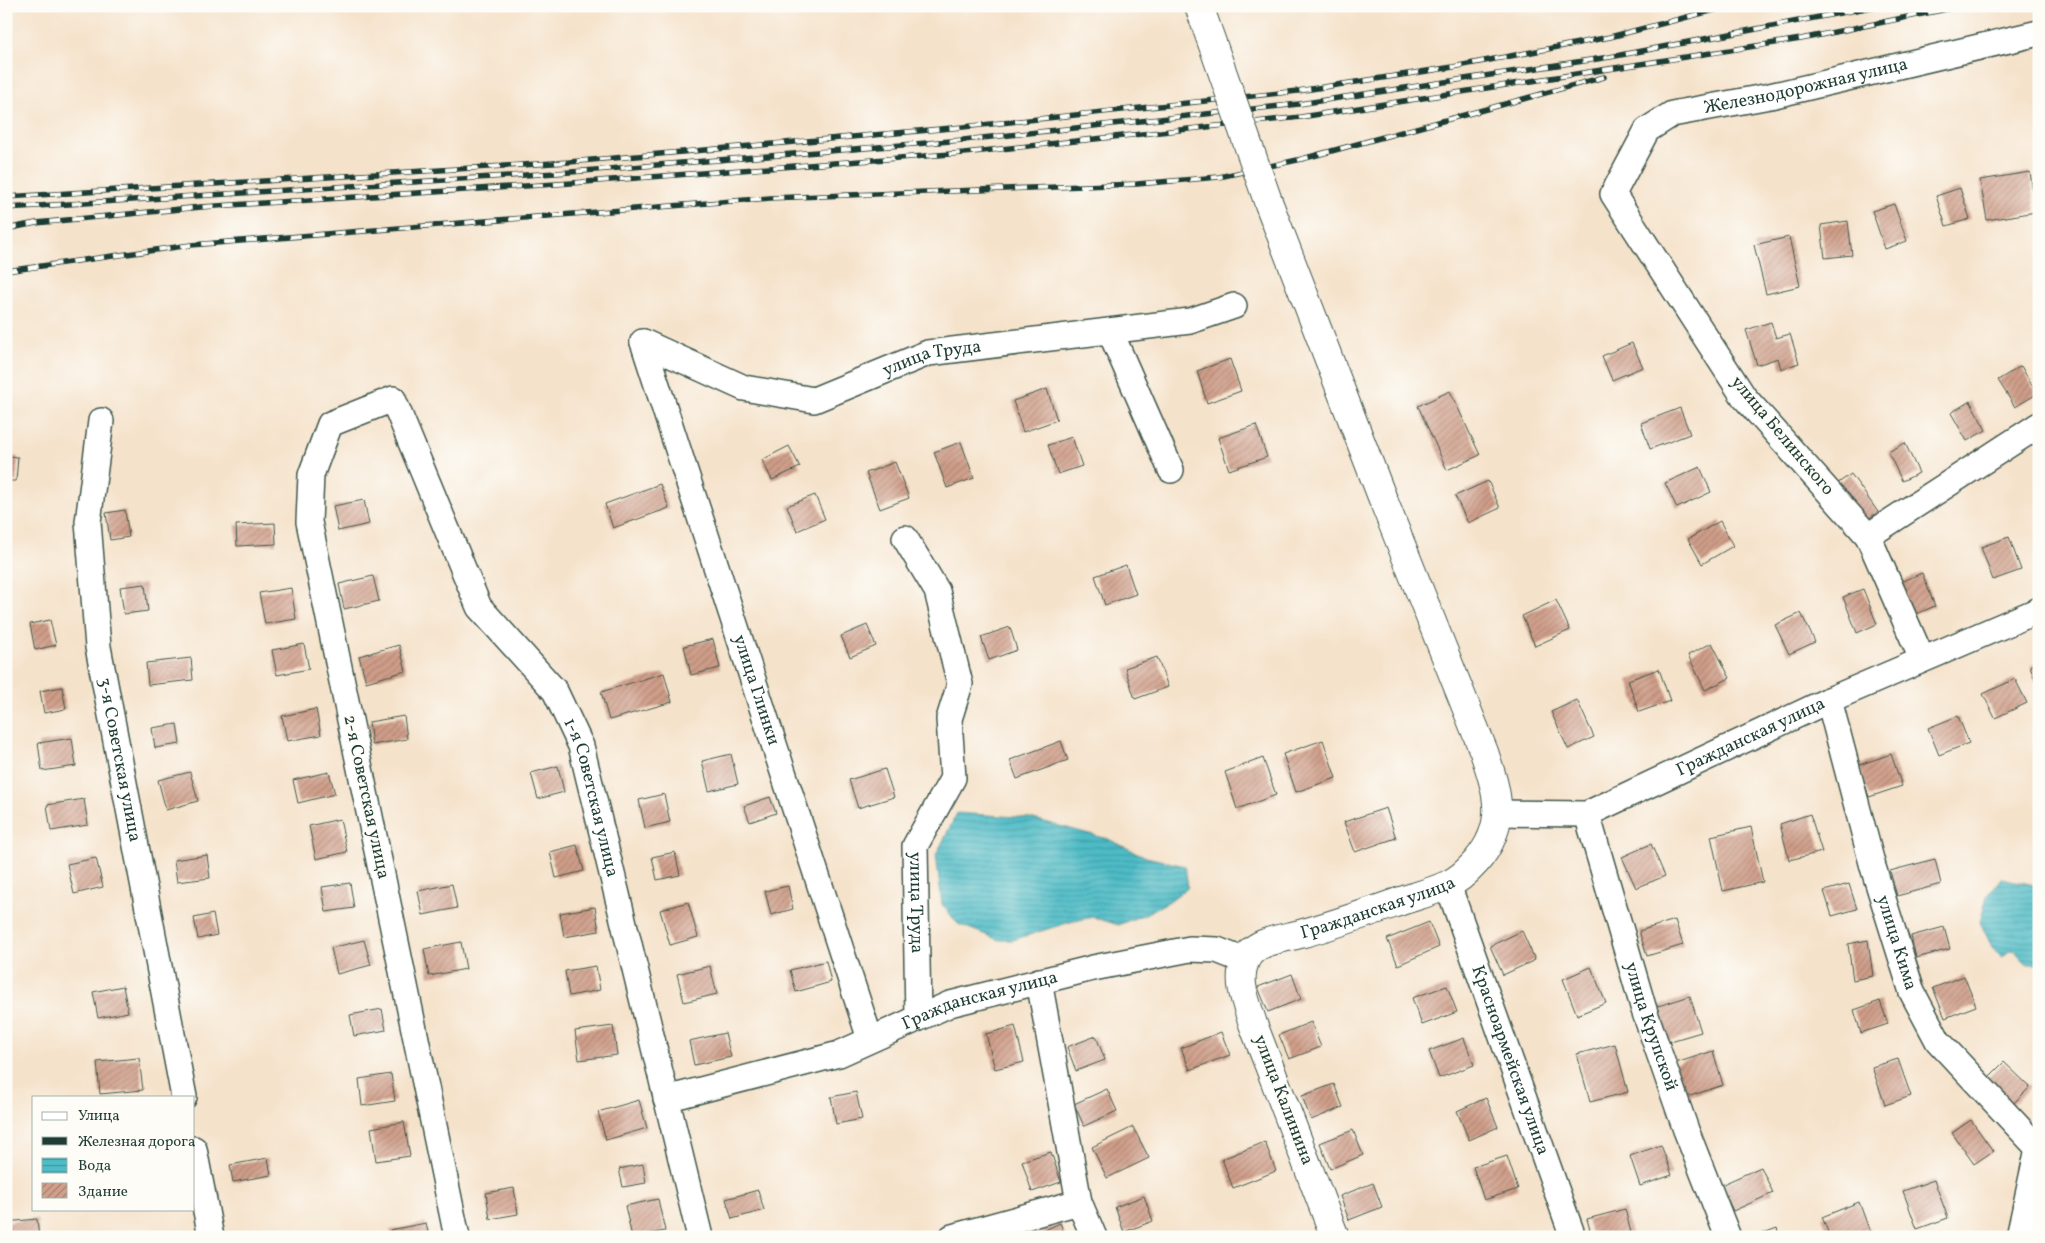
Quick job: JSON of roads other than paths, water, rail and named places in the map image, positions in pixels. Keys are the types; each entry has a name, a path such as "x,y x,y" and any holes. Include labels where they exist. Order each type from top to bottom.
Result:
{"main road":[{"path":"1199,6 1279,230 1384,502 1484,752 1495,786 1498,813"},
{"name":"Гражданская улица","path":"1245,961 1251,951 1262,944 1325,927 1448,885 1467,872 1482,855 1493,835 1498,813"},
{"name":"улица Калинина","path":"1245,961 1241,975 1242,988 1253,1024 1336,1237"}],"street":[{"name":"Железнодорожная улица","path":"1613,194 1648,130 1672,114 1770,96 2039,33"},
{"name":"улица Белинского","path":"1613,194 1744,397 1868,536 1922,659"},
{"name":"улица Труда","path":"643,342 744,388 814,400 928,353 1190,321 1234,306"},
{"path":"1110,330 1170,470"},
{"name":"улица Глинки","path":"643,342 870,1039"},
{"name":"1-я Советская улица","path":"393,400 479,607 555,691 581,746 700,1237"},
{"name":"2-я Советская улица","path":"393,400 330,424 311,474 309,522 456,1237"},
{"name":"3-я Советская улица","path":"101,421 88,522 98,646 184,1096"},
{"path":"1868,536 2039,425"},
{"name":"улица Труда","path":"905,538 937,591 960,684 949,719 953,778 915,846 918,1018"},
{"name":"Гражданская улица","path":"1498,813 1587,814 1829,700 2039,610"},
{"name":"улица Кима","path":"1829,700 1873,868 1912,992 1938,1042 2038,1145"},
{"name":"улица Крупской","path":"1587,814 1644,1010 1686,1130 1728,1237"},
{"name":"Красноармейская улица","path":"1448,885 1573,1237"},
{"name":"Гражданская улица","path":"666,1099 839,1054 950,1004 1093,968 1190,949 1217,950 1245,961"},
{"path":"1039,981 1079,1202 1094,1237"},
{"path":"2019,1237 2038,1145"},
{"path":"195,1154 211,1237"},
{"path":"952,1237 1079,1202"}],"water":[{"path":"957,813 1030,818 1108,839 1146,857 1185,866 1188,887 1168,902 1118,925 1093,917 1070,922 1013,940 999,940 958,924 942,904 936,855"},
{"path":"2001,878 2039,886 2039,964 2027,964 2015,951 2011,950 2001,957 1992,947 1980,922 1987,897"}],"railway":[{"path":"6,197 569,162 963,127 1298,91 1453,67 1610,37 1730,6"},
{"path":"6,208 571,172 963,140 1299,104 1610,57 1877,6"},
{"path":"6,229 36,223 201,207 572,183 964,153 1301,117 1801,39 1961,6"},
{"path":"6,271 191,245 770,198 1137,184 1219,177 1302,159 1604,77"}]}
